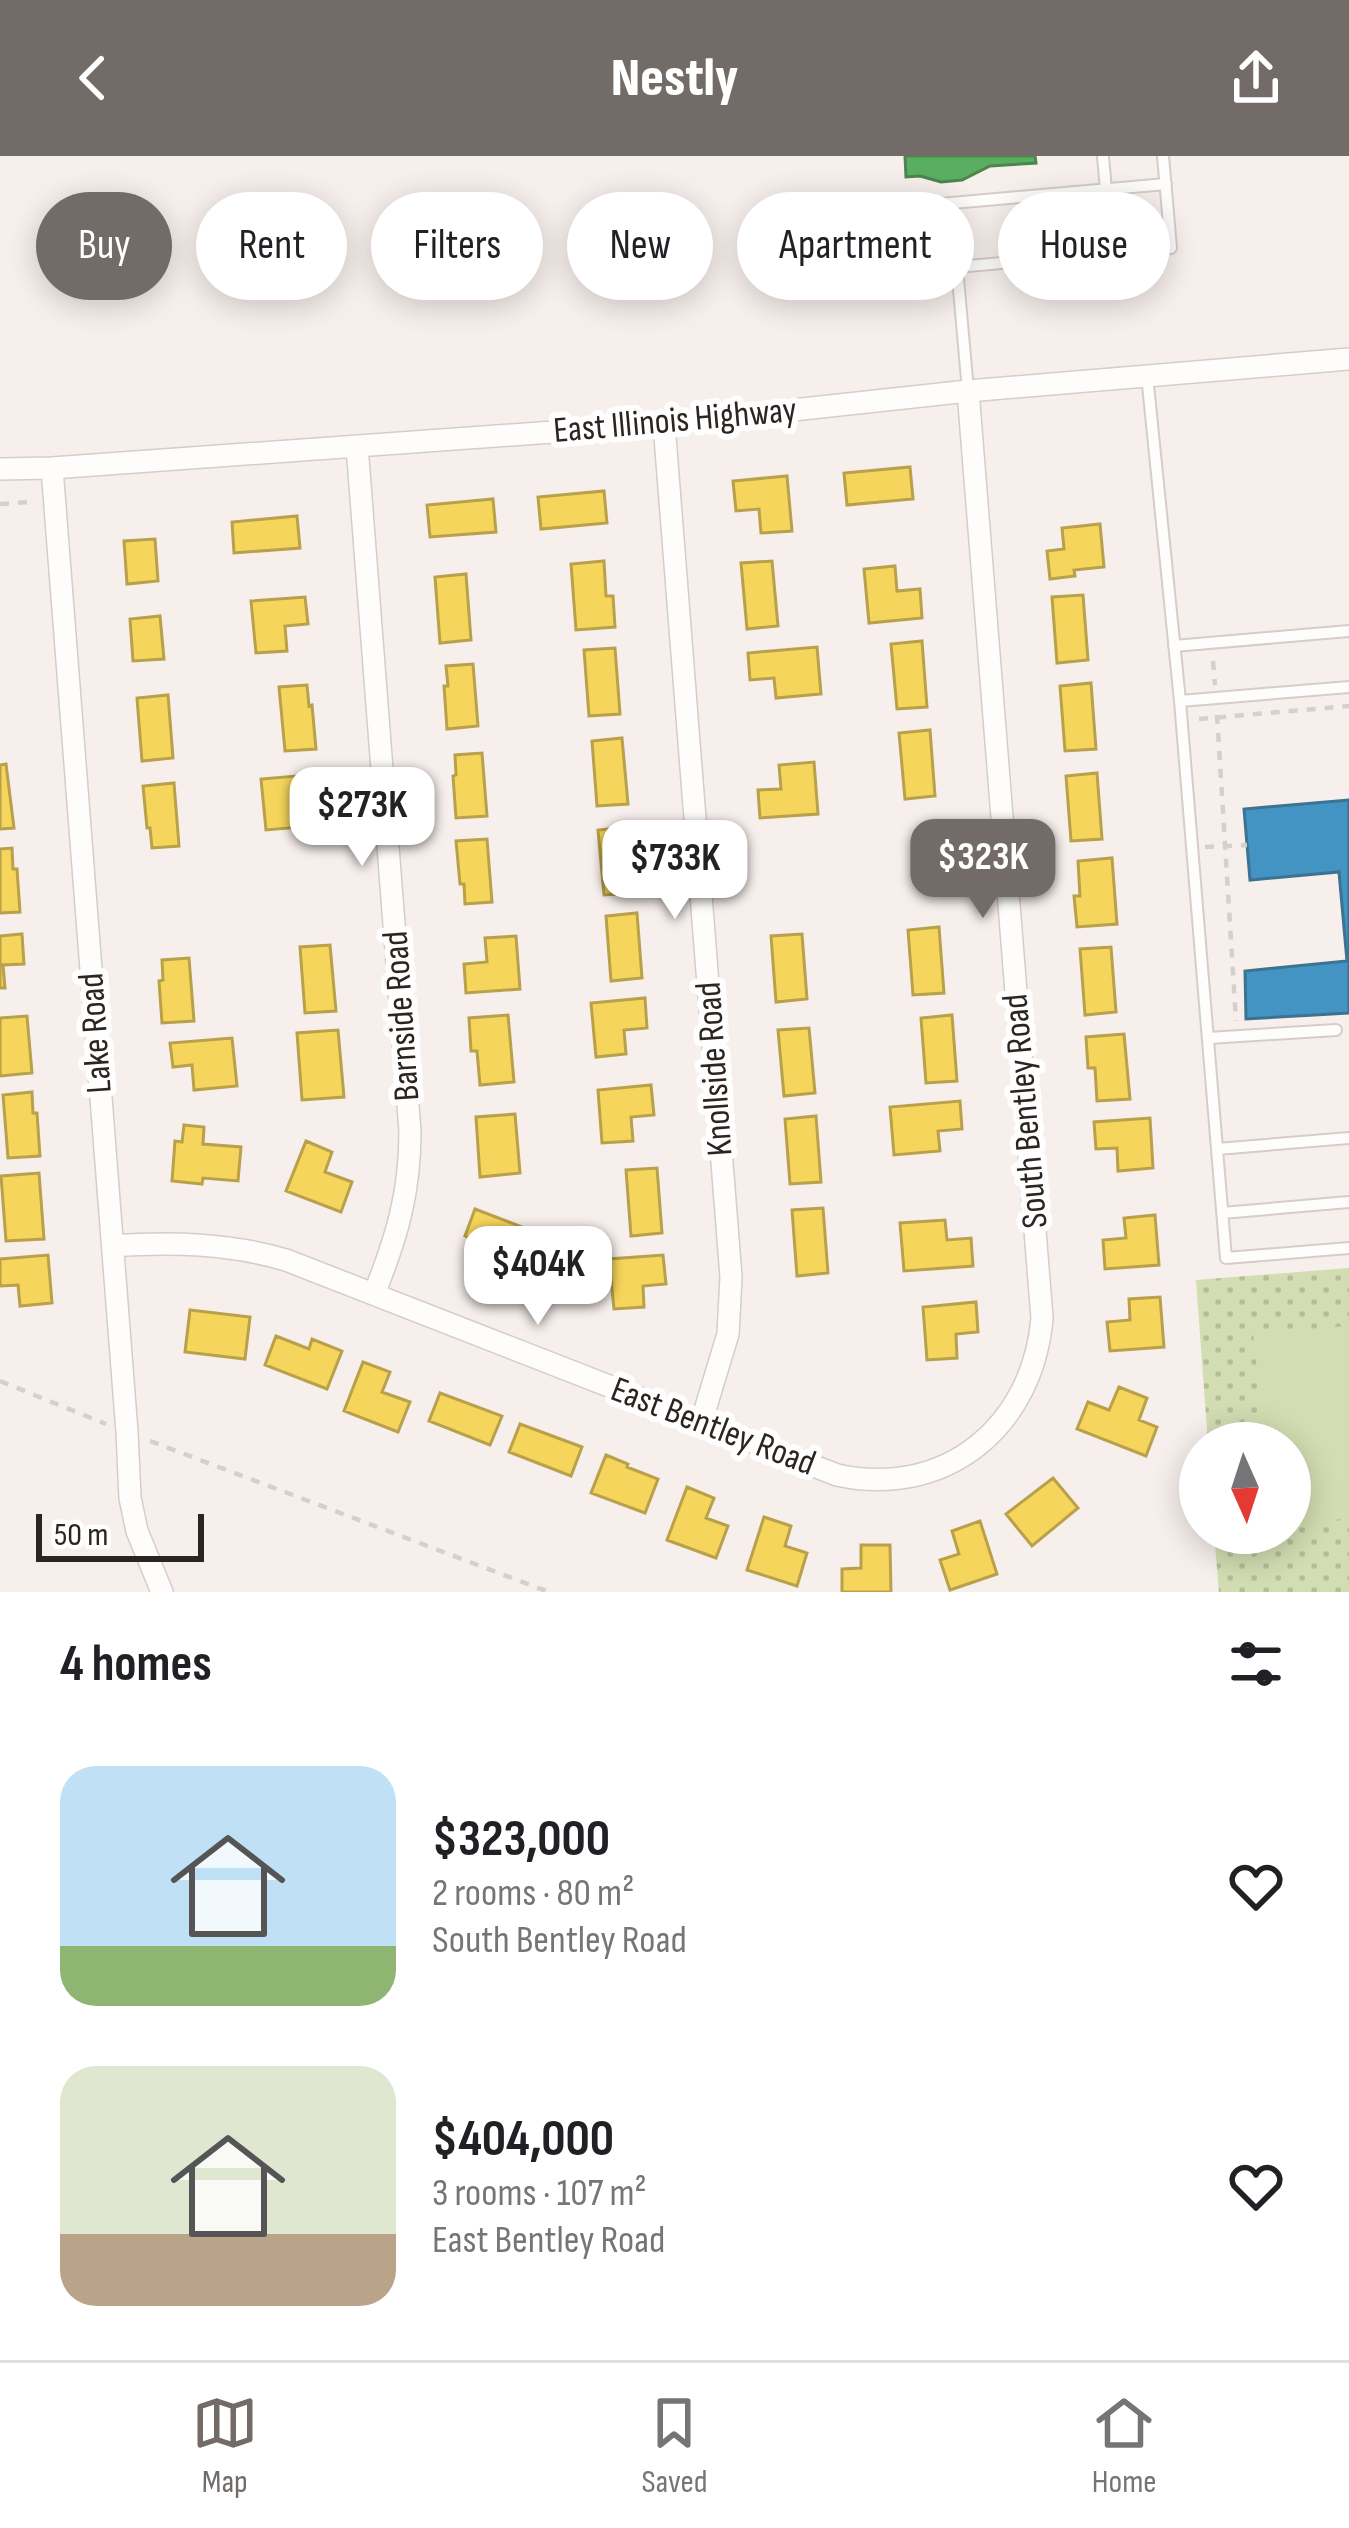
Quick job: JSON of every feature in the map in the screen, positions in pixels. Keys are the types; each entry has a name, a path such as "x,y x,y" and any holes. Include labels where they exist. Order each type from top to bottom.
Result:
{"street":[{"name":"East Illinois Highway","path":"0,469 664,424 968,391 1349,359"},
{"name":"South Bentley Road","path":"968,391 1042,1318 1033,1368 1019,1400 1000,1426 971,1450"},
{"name":"Knollside Road","path":"664,424 731,1277 728,1334 701,1423"},
{"name":"Barnside Road","path":"357,446 410,1131 403,1213 374,1294"},
{"name":"Lake Road","path":"52,468 130,1498 136,1531 162,1592"},
{"name":"East Bentley Road","path":"113,1246 182,1243 286,1260 838,1475 871,1481 921,1474 971,1450"}],"lane":[{"path":"1103,156 1106,190"},
{"path":"974,265 1171,248 1163,156"},
{"path":"974,201 1166,184"},
{"path":"960,300 968,391"},
{"path":"1148,375 1226,1258 1349,1247"},
{"path":"1174,646 1349,632"},
{"path":"1180,701 1349,687"},
{"path":"1208,1038 1336,1030"},
{"path":"1217,1149 1349,1138"},
{"path":"1222,1213 1349,1202"}],"path":[{"path":"0,504 55,500"},
{"path":"1211,643 1237,1036"},
{"path":"1181,721 1349,706"},
{"path":"1192,848 1247,845"},
{"path":"0,1381 549,1592"}],"green space":[{"path":"1349,1268 1349,1592 1219,1592 1216,1554 1311,1554 1311,1422 1206,1422 1196,1280"},
{"path":"1349,1326 1349,1518 1311,1523 1311,1422 1263,1422 1253,1333"}],"building: Homes":[{"path":"910,467 913,499 847,505 844,473"},
{"path":"787,476 792,531 761,533 759,509 736,511 733,481"},
{"path":"604,491 607,523 541,529 538,497"},
{"path":"493,499 496,532 430,537 427,505"},
{"path":"297,516 300,548 234,553 232,522"},
{"path":"1100,524 1104,567 1050,579 1047,551 1064,549 1062,528"},
{"path":"155,539 158,581 127,584 124,541"},
{"path":"604,561 606,596 613,596 615,627 576,630 571,564"},
{"path":"772,561 778,626 747,629 741,563"},
{"path":"895,566 897,591 920,589 922,618 869,623 864,569"},
{"path":"466,574 471,640 440,643 435,577"},
{"path":"1083,595 1088,660 1057,663 1052,597"},
{"path":"305,597 308,624 285,626 287,651 256,653 251,601"},
{"path":"160,616 164,659 133,661 130,619"},
{"path":"922,641 927,707 897,709 891,644"},
{"path":"817,647 821,694 776,698 774,678 750,680 748,653"},
{"path":"615,648 620,714 589,716 584,650"},
{"path":"473,664 478,726 447,729 446,666"},
{"path":"1091,683 1096,749 1065,751 1060,686"},
{"path":"307,685 316,749 285,751 279,687"},
{"path":"168,695 173,758 142,761 137,698"},
{"path":"930,730 935,796 905,799 899,733"},
{"path":"622,738 628,804 597,806 592,741"},
{"path":"482,753 487,816 456,818 455,755"},
{"path":"814,762 818,814 760,818 758,790 781,789 779,765"},
{"path":"6,764 14,828 0,829 0,765"},
{"path":"1097,773 1102,839 1071,841 1066,776"},
{"path":"319,774 322,801 299,803 301,827 266,830 261,779"},
{"path":"174,783 179,846 152,848 143,786"},
{"path":"629,827 634,893 604,895 598,830"},
{"path":"487,839 492,902 465,904 456,841"},
{"path":"12,848 20,912 0,913 0,849"},
{"path":"1112,858 1117,924 1077,927 1078,861"},
{"path":"637,913 642,978 611,981 606,916"},
{"path":"939,927 944,993 913,995 908,930"},
{"path":"22,934 24,964 3,965 5,988 0,988 0,936"},
{"path":"802,934 807,999 776,1002 771,936"},
{"path":"516,936 520,989 466,993 464,964 487,962 485,938"},
{"path":"330,945 336,1011 305,1013 300,947"},
{"path":"1111,947 1116,1012 1085,1015 1080,949"},
{"path":"189,958 194,1021 162,1023 162,960"},
{"path":"645,998 647,1028 624,1030 626,1054 596,1057 591,1003"},
{"path":"508,1015 514,1082 480,1085 469,1018"},
{"path":"952,1015 957,1081 926,1083 921,1018"},
{"path":"27,1016 32,1073 0,1076 0,1018"},
{"path":"809,1028 815,1093 784,1096 778,1030"},
{"path":"338,1030 344,1097 302,1100 297,1033"},
{"path":"1124,1034 1130,1099 1097,1101 1095,1068 1088,1068 1086,1037"},
{"path":"232,1038 237,1086 194,1090 192,1065 173,1067 170,1043"},
{"path":"651,1085 654,1115 631,1117 633,1141 602,1143 598,1090"},
{"path":"32,1092 40,1156 8,1158 3,1095"},
{"path":"960,1101 962,1129 938,1131 940,1151 894,1155 890,1107"},
{"path":"515,1114 520,1173 480,1177 476,1117"},
{"path":"816,1116 821,1182 790,1184 785,1119"},
{"path":"1150,1118 1153,1168 1118,1171 1117,1148 1096,1149 1094,1122"},
{"path":"184,1125 204,1127 203,1144 241,1147 238,1181 172,1181 175,1141 182,1142"},
{"path":"306,1141 332,1152 325,1172 352,1182 341,1212 286,1191"},
{"path":"657,1168 662,1233 631,1236 626,1170"},
{"path":"39,1173 44,1239 6,1241 1,1176"},
{"path":"823,1208 828,1273 797,1276 792,1210"},
{"path":"475,1209 522,1227 503,1277 476,1266 485,1244 465,1236"},
{"path":"1155,1215 1159,1265 1105,1269 1103,1240 1126,1238 1124,1218"},
{"path":"945,1220 947,1240 971,1238 973,1266 904,1271 900,1223"},
{"path":"48,1255 52,1303 20,1306 18,1285 0,1286 0,1259"},
{"path":"663,1255 666,1284 643,1286 644,1307 614,1309 609,1259"},
{"path":"1160,1297 1164,1347 1110,1351 1107,1322 1130,1320 1129,1299"},
{"path":"976,1302 978,1332 956,1334 957,1358 927,1360 923,1307"},
{"path":"190,1310 250,1317 245,1359 185,1352"},
{"path":"276,1336 309,1349 312,1339 342,1351 327,1389 265,1365"},
{"path":"363,1362 390,1372 382,1392 410,1402 398,1432 344,1411"},
{"path":"1119,1387 1147,1398 1139,1420 1157,1427 1146,1456 1077,1429 1088,1402 1109,1410"},
{"path":"440,1393 502,1416 490,1445 429,1421"},
{"path":"520,1424 582,1447 571,1476 509,1452"},
{"path":"606,1455 658,1479 645,1513 591,1493"},
{"path":"1053,1478 1078,1508 1032,1546 1006,1514"},
{"path":"687,1487 714,1498 706,1518 728,1526 716,1558 667,1540"},
{"path":"764,1517 791,1526 785,1546 807,1553 797,1586 747,1570"},
{"path":"980,1521 997,1574 950,1590 940,1560 959,1554 952,1531"},
{"path":"861,1545 890,1545 891,1592 842,1592 842,1569 861,1568"}],"building: Schools":[{"path":"1349,800 1349,1013 1246,1019 1245,971 1347,961 1339,872 1250,880 1244,809"}],"building: Public":[{"path":"905,156 1035,156 1036,163 990,166 962,180 941,182 906,177"}]}
